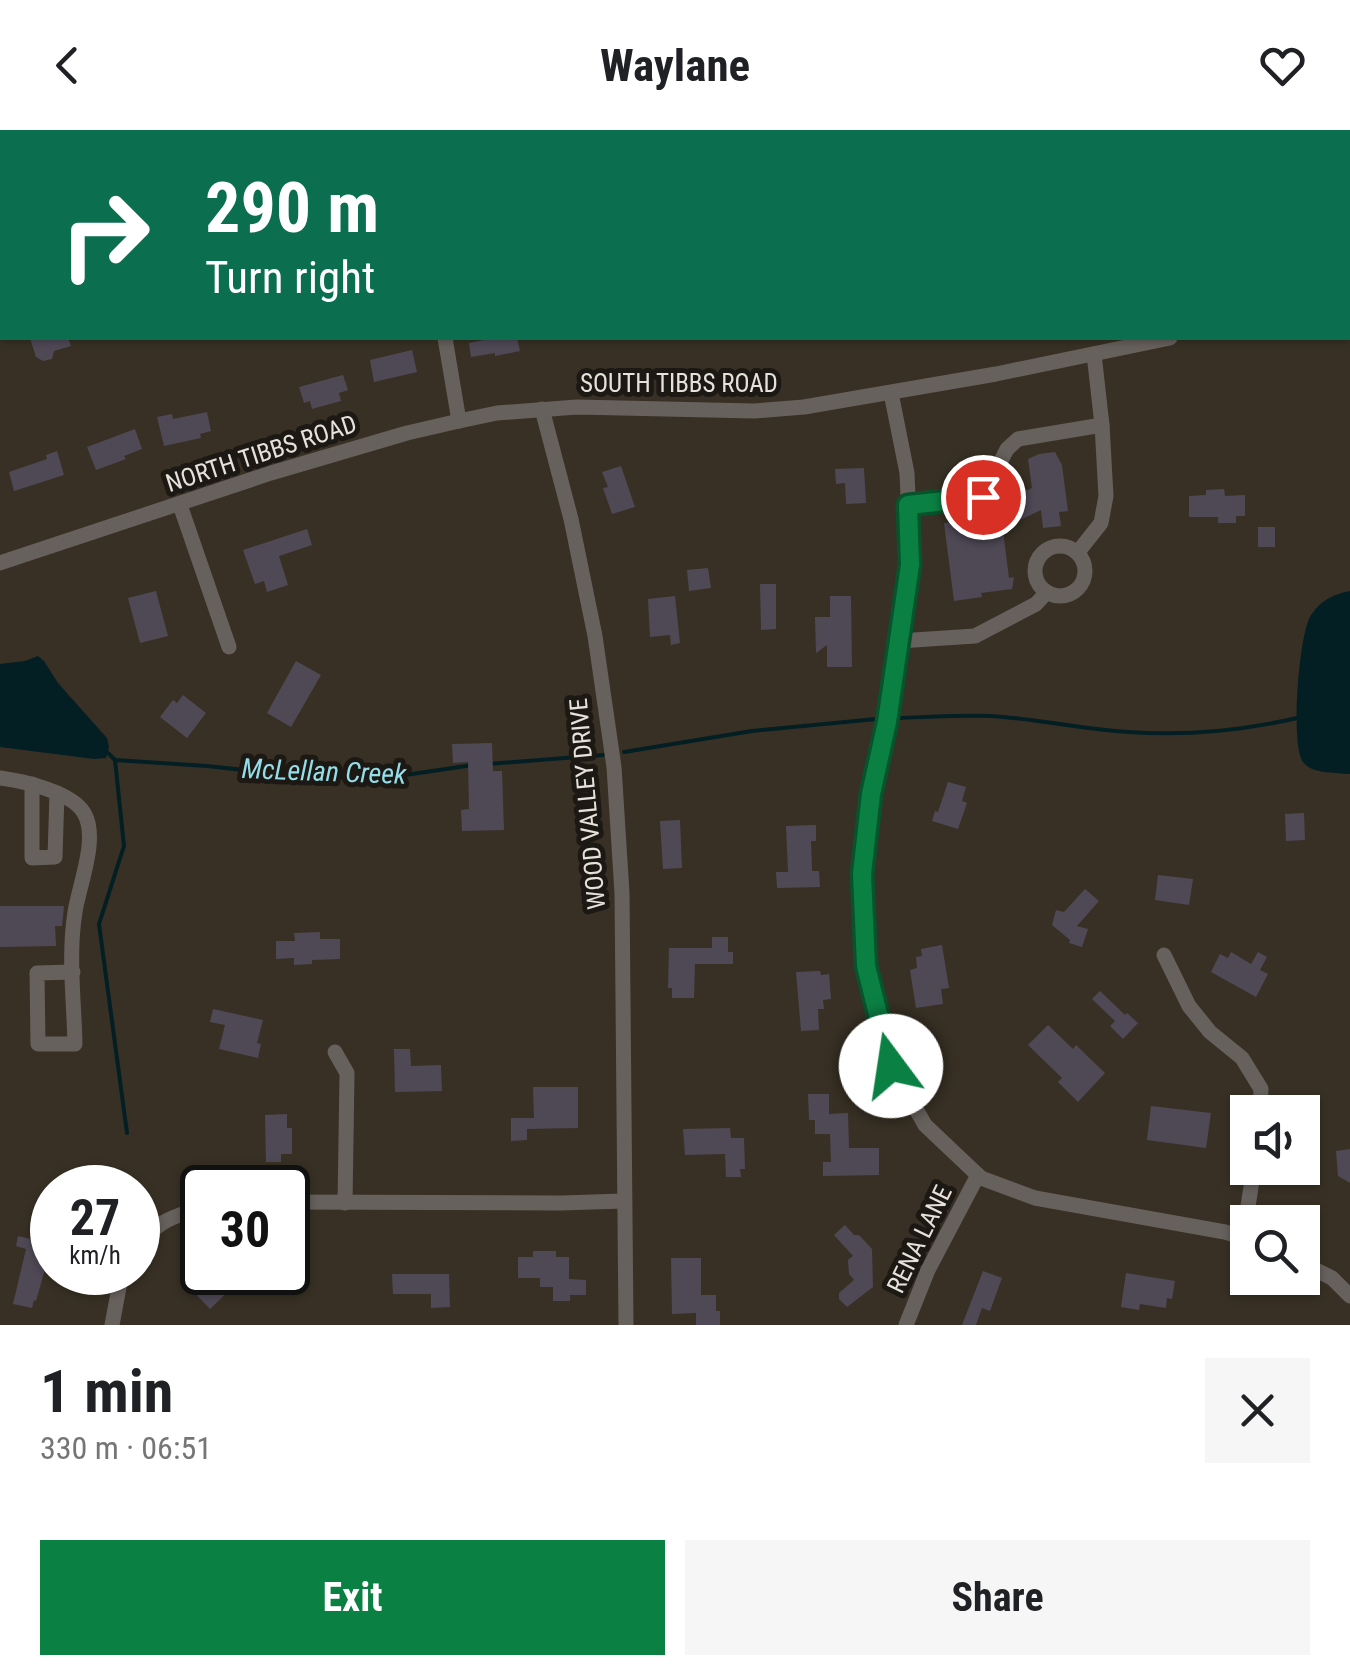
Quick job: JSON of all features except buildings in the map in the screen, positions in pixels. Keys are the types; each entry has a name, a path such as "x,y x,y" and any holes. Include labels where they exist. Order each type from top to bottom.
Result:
{"street":[{"path":"445,340 459,420"},
{"name":"SOUTH TIBBS ROAD","path":"542,409 642,407 754,412 804,407 1160,340"},
{"path":"1078,552 1102,523 1106,496 1094,354"},
{"path":"891,393 907,473 910,565 887,722 871,794 862,874 866,966 891,1066 925,1125 978,1175 1036,1198 1230,1234"},
{"name":"NORTH TIBBS ROAD","path":"0,563 271,473 407,433 497,413 542,409"},
{"name":"WOOD VALLEY DRIVE","path":"542,409 571,519 595,636 614,767 622,893 626,1325"},
{"path":"908,505 983,497 1007,449 1018,438 1102,425"},
{"path":"180,505 229,647"},
{"path":"1054,546 1078,552 1086,575 1078,590 1062,596 1046,592 1036,579 1040,555 1054,546"},
{"path":"899,641 975,636 1036,604 1046,592"},
{"path":"0,778 56,793 82,808 88,820 89,846 72,939 73,972 75,1044 38,1044 37,973 73,972"},
{"path":"32,784 32,858 55,857 56,793"},
{"path":"1164,956 1189,1006 1210,1032 1242,1058 1261,1088 1261,1095"},
{"path":"334,1052 348,1073 344,1204"},
{"name":"RENA LANE","path":"906,1325 928,1270 978,1175"},
{"path":"310,1203 624,1201"},
{"path":"1320,1272 1350,1296"},
{"path":"112,1325 118,1295"}],"water":[{"path":"1350,591 1347,774 1317,771 1303,762 1297,712 1303,643 1311,615 1328,598"},
{"path":"38,656 107,738 106,758 0,747 0,664"}],"waterway":[{"name":"McLellan Creek","path":"898,718 991,716 1111,731 1171,733 1234,729 1297,718"},
{"name":"McLellan Creek","path":"624,752 752,731 876,719"},
{"name":"McLellan Creek","path":"108,753 115,760 378,779 473,765"},
{"name":"McLellan Creek","path":"488,764 603,755"},
{"path":"115,760 124,846 99,924 127,1133"}],"route":[{"path":"891,1066 866,966 862,874 871,794 887,722 910,565 908,505 983,497"}]}
